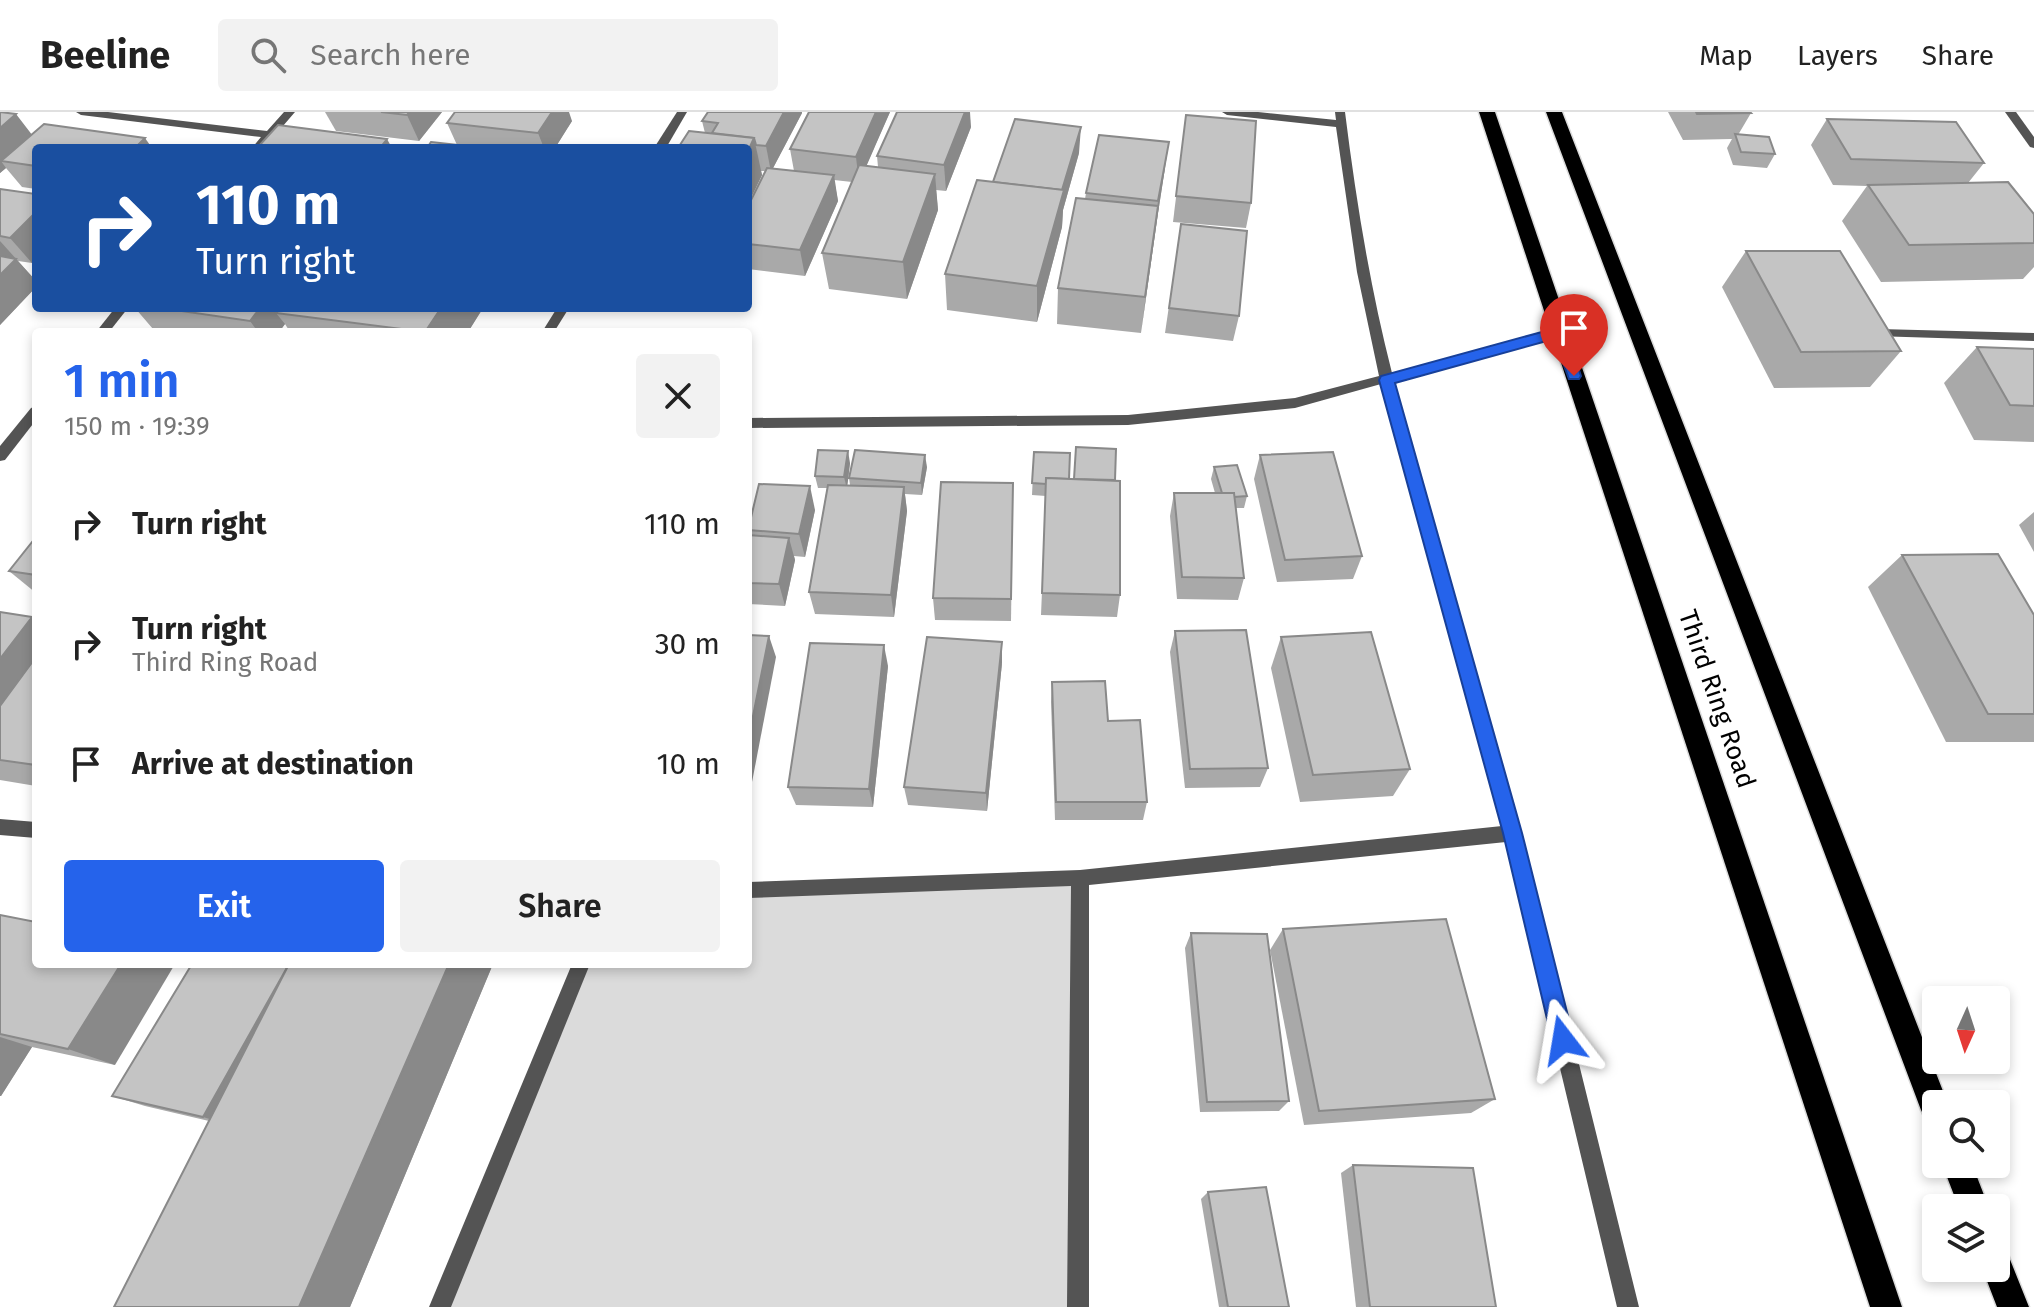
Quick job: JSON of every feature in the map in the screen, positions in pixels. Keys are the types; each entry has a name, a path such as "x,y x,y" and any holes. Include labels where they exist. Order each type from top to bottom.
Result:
{"highway":[{"name":"Third Ring Road","path":"1487,112 1886,1307"},
{"path":"1554,112 1928,1090"},
{"path":"2003,1282 2013,1307"}],"street":[{"path":"81,112 269,135"},
{"path":"261,144 290,112"},
{"path":"662,144 682,112"},
{"path":"1227,112 1340,118 1354,236 1386,380 1513,833 1628,1307"},
{"path":"2010,112 2034,145"},
{"path":"105,328 119,312"},
{"path":"752,423 1128,420 1295,403 1560,332"},
{"path":"1879,333 2034,337"},
{"path":"0,456 32,416"},
{"path":"0,827 32,830"},
{"path":"752,890 1080,878 1513,833"},
{"path":"1078,1307 1080,878"},
{"path":"440,1307 579,968"}],"shaded area":[{"path":"1077,881 1077,1307 444,1307 582,968 752,968 752,890"}],"building":[{"path":"0,112 16,114 0,128"},
{"path":"381,112 409,112 407,115"},
{"path":"455,112 552,112 538,133 447,123"},
{"path":"708,112 784,112 766,146 756,145 754,138 712,133 718,123 702,121"},
{"path":"809,112 876,112 856,157 790,149"},
{"path":"897,112 965,112 944,165 877,156"},
{"path":"1750,112 1751,113 1697,114"},
{"path":"1186,115 1256,121 1251,203 1176,196"},
{"path":"1015,119 1081,127 1062,190 993,182"},
{"path":"1827,119 1956,122 1984,163 1851,159"},
{"path":"44,124 145,138 139,144 32,144 32,165 1,161"},
{"path":"278,125 387,139 383,144 261,144"},
{"path":"689,131 754,138 751,144 681,144"},
{"path":"1735,134 1769,137 1775,154 1741,152"},
{"path":"1099,135 1169,142 1158,201 1086,193"},
{"path":"859,165 935,174 903,262 822,253"},
{"path":"767,168 834,175 800,250 752,244 752,198"},
{"path":"977,180 1064,190 1037,286 945,274"},
{"path":"2008,182 2034,214 2034,243 1909,245 1868,185"},
{"path":"0,189 32,193 32,216 10,238 0,236"},
{"path":"1076,198 1158,206 1145,297 1058,288"},
{"path":"1181,224 1247,231 1239,316 1169,308"},
{"path":"1746,251 1840,251 1901,351 1801,352"},
{"path":"0,256 16,259 0,275"},
{"path":"188,312 257,312 250,321"},
{"path":"438,312 428,328 394,328 276,313"},
{"path":"1977,347 2034,349 2034,406 2010,405"},
{"path":"1076,447 1116,449 1115,480 1074,479"},
{"path":"818,450 848,451 844,477 815,476"},
{"path":"855,450 925,455 921,483 849,478"},
{"path":"1034,452 1070,453 1069,479 1046,478 1046,484 1032,483"},
{"path":"1333,452 1362,556 1285,560 1260,455"},
{"path":"1237,465 1247,496 1234,497 1234,493 1222,493 1214,467"},
{"path":"1046,478 1120,481 1120,595 1042,593"},
{"path":"941,482 1013,483 1011,599 933,598"},
{"path":"759,484 810,486 799,534 752,530 752,513"},
{"path":"828,485 904,487 891,595 809,592"},
{"path":"1174,493 1234,493 1244,578 1182,577"},
{"path":"752,535 789,538 779,584 752,583"},
{"path":"32,542 32,574 9,571"},
{"path":"1998,554 2034,615 2034,714 1988,714 1902,555"},
{"path":"0,612 32,617 0,659"},
{"path":"1246,630 1268,768 1190,769 1175,631"},
{"path":"1371,632 1410,769 1313,775 1281,637"},
{"path":"752,635 769,636 752,721"},
{"path":"927,637 1002,642 986,793 904,787"},
{"path":"810,643 884,645 869,789 788,787"},
{"path":"32,662 32,764 0,760 0,706"},
{"path":"1105,681 1108,721 1140,720 1147,802 1056,802 1052,682"},
{"path":"0,915 32,921 32,968 119,968 68,1049 0,1034"},
{"path":"1446,919 1495,1099 1319,1111 1283,929"},
{"path":"1191,933 1267,934 1289,1101 1207,1102"},
{"path":"190,968 287,968 203,1117 112,1096"},
{"path":"287,968 447,968 299,1307 114,1307"},
{"path":"1353,1165 1473,1168 1496,1307 1370,1307"},
{"path":"1266,1187 1289,1307 1228,1307 1208,1192"}],"route":[{"path":"1563,1040 1513,833 1386,380 1560,332 1574,376"}]}
